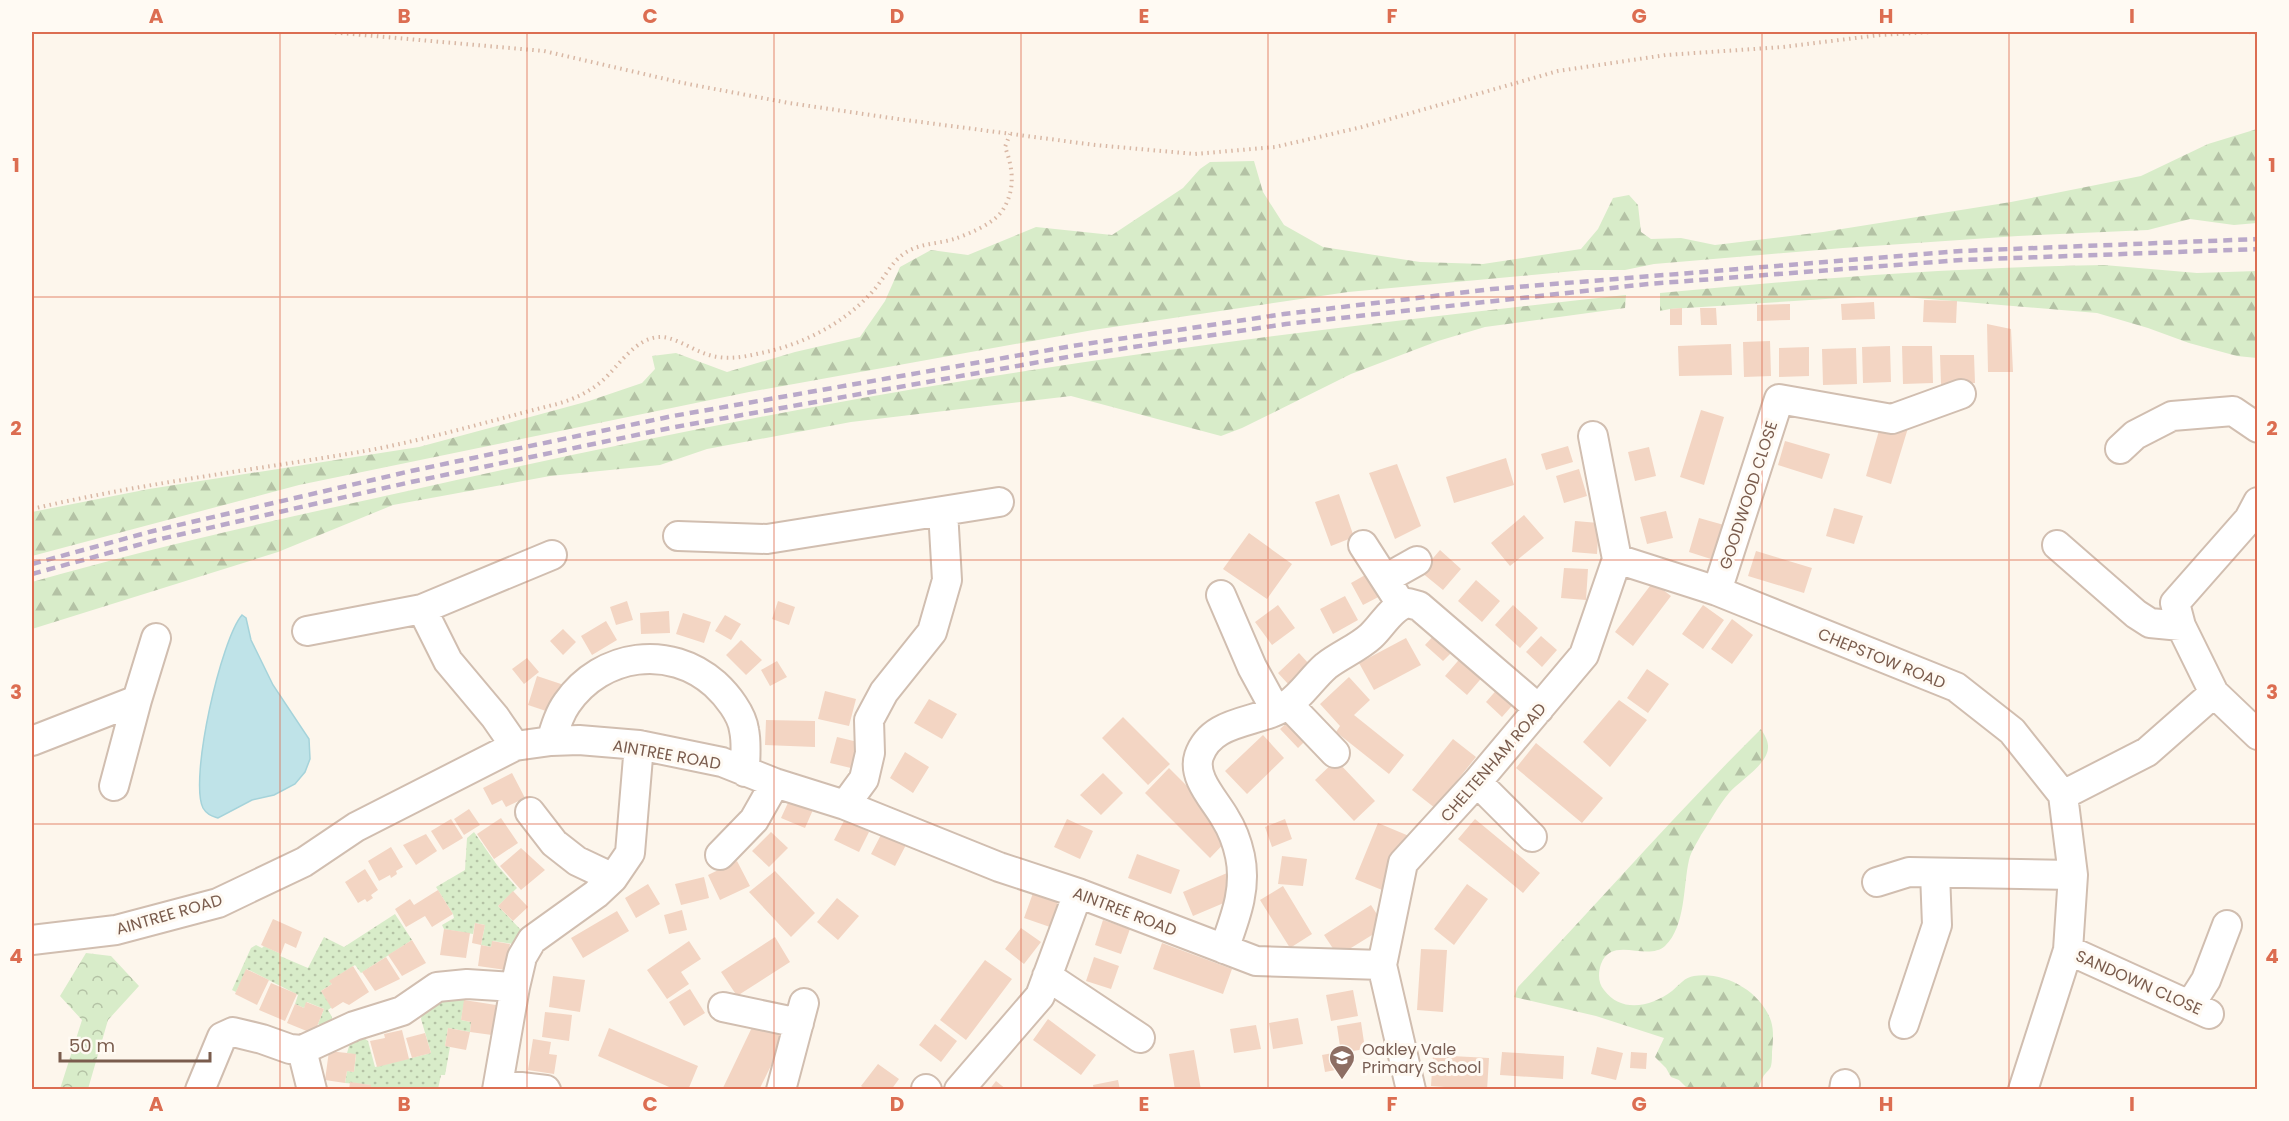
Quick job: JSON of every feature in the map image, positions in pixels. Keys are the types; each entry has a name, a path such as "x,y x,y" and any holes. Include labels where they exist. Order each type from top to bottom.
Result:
{"street":[{"name":"GOODWOOD CLOSE","path":"1717,591 1779,399 1892,419 1961,394"},
{"path":"2120,449 2135,435 2172,416 2233,411 2258,428"},
{"path":"1593,436 1617,559"},
{"path":"678,537 767,539 999,502"},
{"path":"2258,502 2249,519 2175,603 2181,626 2214,693 2258,735"},
{"path":"845,805 864,779 870,753 868,720 885,693 932,632 947,580 943,511"},
{"path":"1363,545 1401,604"},
{"path":"2057,545 2136,614 2150,623 2181,626"},
{"path":"307,631 422,609 552,555"},
{"name":"CHEPSTOW ROAD","path":"1617,559 1717,591 1956,687 2012,731 2063,795"},
{"name":"CHELTENHAM ROAD","path":"1411,1089 1382,965 1403,863 1477,782 1584,655 1617,559"},
{"path":"1385,579 1417,561"},
{"path":"1221,595 1252,667 1282,708 1335,753"},
{"path":"1224,949 1243,890 1241,858 1226,818 1203,784 1198,769 1199,756 1219,731 1282,708 1323,668 1338,656 1366,640 1401,604 1408,603 1419,606 1539,709"},
{"path":"422,609 448,661 495,717 515,746"},
{"path":"114,786 156,638"},
{"path":"551,741 566,704 594,676 621,662 660,659 687,666 708,678 724,692 744,729 745,771"},
{"path":"2026,1088 2068,950 2073,875 2063,795 2147,752 2214,693"},
{"path":"42,738 137,700"},
{"name":"AINTREE ROAD","path":"32,940 116,930 218,903 304,862 356,827 515,746 579,740 639,746 722,762 775,783 845,805 999,867 1078,893 1256,961 1382,965"},
{"path":"546,1089 498,1087 522,957 532,940 596,894 613,878 630,853 639,746"},
{"path":"1477,782 1532,837"},
{"path":"720,855 754,820 775,783"},
{"path":"530,812 554,843 577,861 613,878"},
{"path":"1877,882 1909,872 2073,875"},
{"path":"1904,1024 1938,925 1935,873"},
{"path":"959,1089 1040,996 1078,893"},
{"name":"SANDOWN CLOSE","path":"2068,950 2200,1010 2206,980 2227,925"},
{"path":"1047,975 1140,1038"},
{"path":"200,1089 222,1037 233,1032 262,1039 290,1050 302,1050 354,1026 402,1011 437,987 467,984 515,987"},
{"path":"723,1007 801,1013 781,1089"},
{"path":"302,1050 311,1084"}],"path":[{"path":"328,32 544,51 683,83 789,103 1010,134 1195,154 1275,147 1362,128 1558,70 1666,56 1932,32"},
{"path":"2248,32 2258,33"},
{"path":"32,509 114,491 367,450 451,432 575,399 600,383 644,341 660,337 703,354 725,359 765,353 803,340 834,324 861,305 906,252 928,244 954,239 987,224 1002,212 1013,183 1011,163 1005,147 1010,134"}],"green space":[{"path":"2257,129 2257,223 2234,225 2190,219 2148,230 1843,248 1654,264 1625,270 1585,270 1348,292 1093,330 749,392 299,485 32,556 32,512 149,489 419,447 589,401 642,383 655,369 652,356 676,353 727,372 795,352 860,337 885,301 900,267 931,250 968,255 1036,227 1112,235 1183,188 1200,169 1210,162 1254,161 1263,192 1284,225 1323,247 1420,262 1483,264 1581,249 1598,229 1613,198 1629,195 1638,205 1641,232 1651,239 1681,238 1715,245 1823,232 2011,202 2141,176 2208,144"},
{"path":"2104,265 2197,273 2257,271 2257,358 2237,356 2189,343 2097,313 1905,297 1857,297 1660,311 1660,293 1993,268"},
{"path":"1626,295 1625,308 1485,327 1438,341 1351,374 1242,428 1221,436 1071,396 851,422 707,449 660,465 550,476 393,505 278,552 32,629 32,582 221,533 618,445 825,405 1046,368 1294,334"},
{"path":"1761,729 1768,744 1764,759 1725,798 1691,853 1683,905 1672,938 1658,950 1613,951 1606,956 1600,967 1600,981 1604,990 1611,998 1628,1005 1655,1001 1688,978 1706,975 1740,985 1750,992 1766,1010 1773,1029 1772,1063 1758,1089 1688,1089 1679,1080 1671,1077 1655,1057 1664,1038 1596,1016 1514,997 1518,987 1699,792"},
{"path":"474,832 497,865 517,888 498,906 521,930 514,944 493,941 491,947 481,945 485,925 475,923 473,934 444,929 442,925 454,918 436,887 465,870 467,838"},
{"path":"395,914 412,940 361,973 355,965 330,981 332,984 321,991 332,1007 328,1010 332,1022 324,1027 318,1024 324,1009 307,1002 304,1008 295,1004 298,995 247,969 236,992 232,990 251,948 256,945 262,948 264,946 308,968 324,937 344,947"},
{"path":"86,953 111,956 139,986 108,1020 88,1089 60,1089 82,1020 60,996"},
{"path":"453,998 465,998 461,1020 471,1022 470,1032 448,1028 445,1046 450,1047 445,1075 441,1075 438,1089 371,1089 371,1085 345,1083 347,1071 354,1072 356,1055 347,1053 350,1043 364,1038 368,1041 375,1067 431,1053 421,1019 422,1013 430,1007"}],"water":[{"path":"242,615 246,618 251,640 273,685 309,739 310,759 305,772 295,784 274,795 252,800 218,818 208,814 203,808 200,769 209,710 217,679 225,651"}],"building":[{"path":"1924,300 1957,301 1956,323 1923,322"},
{"path":"1874,302 1875,319 1842,320 1841,304"},
{"path":"1790,304 1790,320 1757,321 1757,305"},
{"path":"1682,308 1682,325 1670,325 1670,309"},
{"path":"1700,308 1716,308 1717,325 1701,325"},
{"path":"1987,324 2011,329 2013,372 1988,372"},
{"path":"1770,341 1771,376 1744,377 1743,342"},
{"path":"1731,344 1732,375 1679,376 1678,346"},
{"path":"1890,346 1891,382 1863,383 1862,347"},
{"path":"1902,346 1932,346 1933,383 1903,384"},
{"path":"1809,347 1809,376 1779,377 1779,348"},
{"path":"1856,348 1857,384 1823,385 1822,349"},
{"path":"1940,355 1974,355 1975,383 1941,384"},
{"path":"1701,410 1724,417 1704,485 1680,477"},
{"path":"1882,420 1908,428 1891,484 1866,476"},
{"path":"1785,441 1830,454 1822,479 1778,465"},
{"path":"1568,446 1573,462 1546,470 1541,454"},
{"path":"1649,447 1656,476 1635,481 1628,452"},
{"path":"1506,458 1514,485 1454,503 1446,477"},
{"path":"1397,464 1421,526 1395,539 1369,473"},
{"path":"1579,469 1587,496 1564,503 1556,476"},
{"path":"1339,494 1354,537 1331,546 1315,502"},
{"path":"1834,508 1863,516 1854,544 1826,536"},
{"path":"1666,511 1673,538 1647,544 1640,517"},
{"path":"1524,515 1544,538 1510,566 1491,543"},
{"path":"1699,518 1724,525 1714,560 1689,552"},
{"path":"1575,521 1599,523 1597,554 1572,552"},
{"path":"1249,533 1292,564 1267,599 1223,569"},
{"path":"1440,550 1461,569 1443,590 1421,572"},
{"path":"1756,551 1812,568 1804,593 1748,576"},
{"path":"1564,568 1588,569 1586,600 1561,598"},
{"path":"1374,570 1386,593 1363,605 1351,583"},
{"path":"1476,580 1500,601 1482,622 1458,601"},
{"path":"1653,582 1671,596 1633,646 1615,632"},
{"path":"1345,596 1358,620 1333,634 1320,609"},
{"path":"627,601 633,620 616,625 610,607"},
{"path":"778,601 795,607 789,625 772,619"},
{"path":"1278,605 1295,628 1272,645 1255,622"},
{"path":"1513,605 1538,628 1520,648 1495,625"},
{"path":"1703,605 1724,620 1703,649 1682,634"},
{"path":"669,611 670,633 641,634 640,613"},
{"path":"683,613 711,622 704,643 676,634"},
{"path":"725,615 741,624 731,640 715,631"},
{"path":"1732,619 1753,635 1732,664 1711,649"},
{"path":"606,621 617,640 592,655 581,636"},
{"path":"563,629 576,642 563,655 550,641"},
{"path":"1436,633 1455,649 1443,661 1425,645"},
{"path":"1541,636 1557,650 1542,667 1526,652"},
{"path":"1406,638 1421,665 1374,690 1359,663"},
{"path":"741,640 762,660 746,675 726,655"},
{"path":"1299,653 1310,665 1289,685 1278,673"},
{"path":"1463,655 1485,674 1467,695 1445,676"},
{"path":"527,658 539,672 524,684 512,669"},
{"path":"777,661 787,677 770,686 761,670"},
{"path":"1647,669 1669,684 1648,713 1627,698"},
{"path":"537,676 564,685 555,714 528,705"},
{"path":"1349,677 1370,700 1354,715 1404,755 1389,774 1336,732 1340,726 1320,704"},
{"path":"1500,686 1517,700 1502,717 1486,702"},
{"path":"825,691 856,699 849,726 818,719"},
{"path":"929,699 957,714 942,739 914,723"},
{"path":"1619,700 1647,720 1610,767 1583,742"},
{"path":"1123,717 1170,764 1148,785 1102,738"},
{"path":"1292,718 1310,736 1298,748 1280,729"},
{"path":"766,720 815,721 815,747 765,745"},
{"path":"1263,735 1284,758 1247,794 1225,771"},
{"path":"837,737 862,743 855,769 830,763"},
{"path":"1453,739 1476,757 1435,808 1412,790"},
{"path":"1536,743 1603,798 1582,823 1516,768"},
{"path":"905,752 929,767 913,793 890,778"},
{"path":"1336,760 1375,801 1354,821 1315,780"},
{"path":"1169,768 1234,833 1210,858 1145,793"},
{"path":"512,773 525,798 506,807 502,800 492,805 483,788"},
{"path":"1103,773 1123,793 1101,815 1080,795"},
{"path":"792,794 816,803 805,828 781,818"},
{"path":"469,809 480,825 464,835 454,819"},
{"path":"501,818 518,843 494,859 477,834"},
{"path":"451,819 463,838 443,850 431,831"},
{"path":"845,819 869,832 859,852 834,840"},
{"path":"1067,819 1093,831 1080,859 1054,847"},
{"path":"1285,819 1292,839 1272,847 1265,827"},
{"path":"1475,819 1540,873 1523,893 1458,839"},
{"path":"1378,823 1409,836 1387,892 1355,879"},
{"path":"883,831 907,843 895,866 871,854"},
{"path":"771,832 788,848 769,867 752,851"},
{"path":"426,834 437,851 416,865 403,845"},
{"path":"391,847 403,867 391,878 390,875 379,881 368,861"},
{"path":"521,848 545,870 521,890 500,866"},
{"path":"1137,854 1180,870 1171,894 1128,878"},
{"path":"1282,856 1307,859 1303,886 1278,884"},
{"path":"737,861 750,886 720,900 708,875"},
{"path":"365,869 378,890 367,902 365,899 358,903 345,882"},
{"path":"1234,870 1245,894 1193,916 1183,892"},
{"path":"775,871 815,913 791,937 749,892"},
{"path":"704,877 709,898 681,905 675,884"},
{"path":"648,884 660,904 636,918 625,898"},
{"path":"1467,884 1488,899 1454,945 1434,929"},
{"path":"1283,886 1312,934 1290,948 1260,900"},
{"path":"438,890 453,914 432,927 425,916 406,927 395,909 410,899 414,905"},
{"path":"513,891 528,907 513,921 498,906"},
{"path":"1033,893 1058,902 1050,927 1024,918"},
{"path":"837,898 859,916 838,940 817,922"},
{"path":"1371,905 1385,927 1338,956 1324,935"},
{"path":"682,910 687,930 669,934 664,915"},
{"path":"617,911 629,931 583,958 571,938"},
{"path":"273,919 302,932 296,948 285,943 281,954 261,945"},
{"path":"1103,920 1130,929 1121,954 1095,945"},
{"path":"475,923 485,925 481,945 472,943"},
{"path":"1021,928 1041,942 1024,964 1005,949"},
{"path":"444,929 470,933 466,958 440,955"},
{"path":"775,937 790,962 737,996 721,972"},
{"path":"412,940 426,963 402,976 388,955"},
{"path":"492,941 510,944 506,970 478,966 481,945 491,947"},
{"path":"689,941 701,959 681,972 689,984 667,999 647,970"},
{"path":"1162,943 1232,969 1223,994 1153,969"},
{"path":"1421,949 1447,950 1443,1012 1417,1010"},
{"path":"386,957 400,979 375,991 362,972"},
{"path":"1094,957 1119,966 1111,989 1086,981"},
{"path":"985,960 1012,979 966,1040 940,1020"},
{"path":"353,966 369,992 349,1005 343,1002 332,1009 321,991 332,984 329,981"},
{"path":"246,969 269,980 257,1005 235,994"},
{"path":"553,976 585,980 580,1012 549,1007"},
{"path":"271,983 297,994 285,1021 259,1010"},
{"path":"690,989 705,1013 684,1026 669,1002"},
{"path":"1353,990 1358,1016 1331,1021 1326,995"},
{"path":"464,1000 496,1005 492,1035 470,1032 471,1022 461,1020"},
{"path":"306,1002 324,1009 314,1034 287,1023 295,1004 304,1008"},
{"path":"545,1012 572,1015 569,1041 542,1037"},
{"path":"1298,1018 1303,1044 1273,1049 1269,1023"},
{"path":"756,1019 788,1031 759,1090 722,1090"},
{"path":"1048,1019 1096,1055 1081,1075 1033,1040"},
{"path":"1361,1022 1365,1049 1341,1053 1337,1026"},
{"path":"935,1024 957,1041 941,1062 919,1045"},
{"path":"1256,1025 1261,1049 1234,1053 1230,1029"},
{"path":"448,1028 470,1032 466,1050 445,1046"},
{"path":"609,1028 698,1066 688,1090 676,1090 598,1056"},
{"path":"402,1030 409,1059 377,1067 370,1041 385,1038 384,1034"},
{"path":"425,1033 431,1053 412,1058 406,1038"},
{"path":"533,1039 551,1042 549,1054 557,1055 554,1074 528,1070"},
{"path":"1597,1047 1623,1053 1616,1080 1591,1074"},
{"path":"1194,1050 1201,1090 1175,1090 1169,1054"},
{"path":"329,1051 356,1054 354,1072 347,1071 345,1083 325,1080"},
{"path":"1338,1052 1341,1069 1325,1072 1322,1055"},
{"path":"1502,1052 1564,1056 1563,1079 1500,1075"},
{"path":"1631,1052 1647,1053 1646,1069 1630,1068"},
{"path":"1433,1055 1489,1058 1487,1090 1431,1086"},
{"path":"878,1064 899,1079 891,1090 866,1090 861,1086"},
{"path":"1118,1080 1120,1090 1094,1090 1093,1085"},
{"path":"996,1081 1007,1090 989,1090"},
{"path":"350,1082 371,1085 371,1090 349,1090"}],"railway":[{"path":"32,564 153,531 411,471 673,416 1072,346 1284,314 1492,289 1961,251 2258,239"},
{"path":"32,574 156,540 411,482 675,427 1073,356 1286,324 1648,284 1961,260 2258,249"}],"place":[{"name":"Oakley Vale Primary School","path":"1342,1081"}]}
